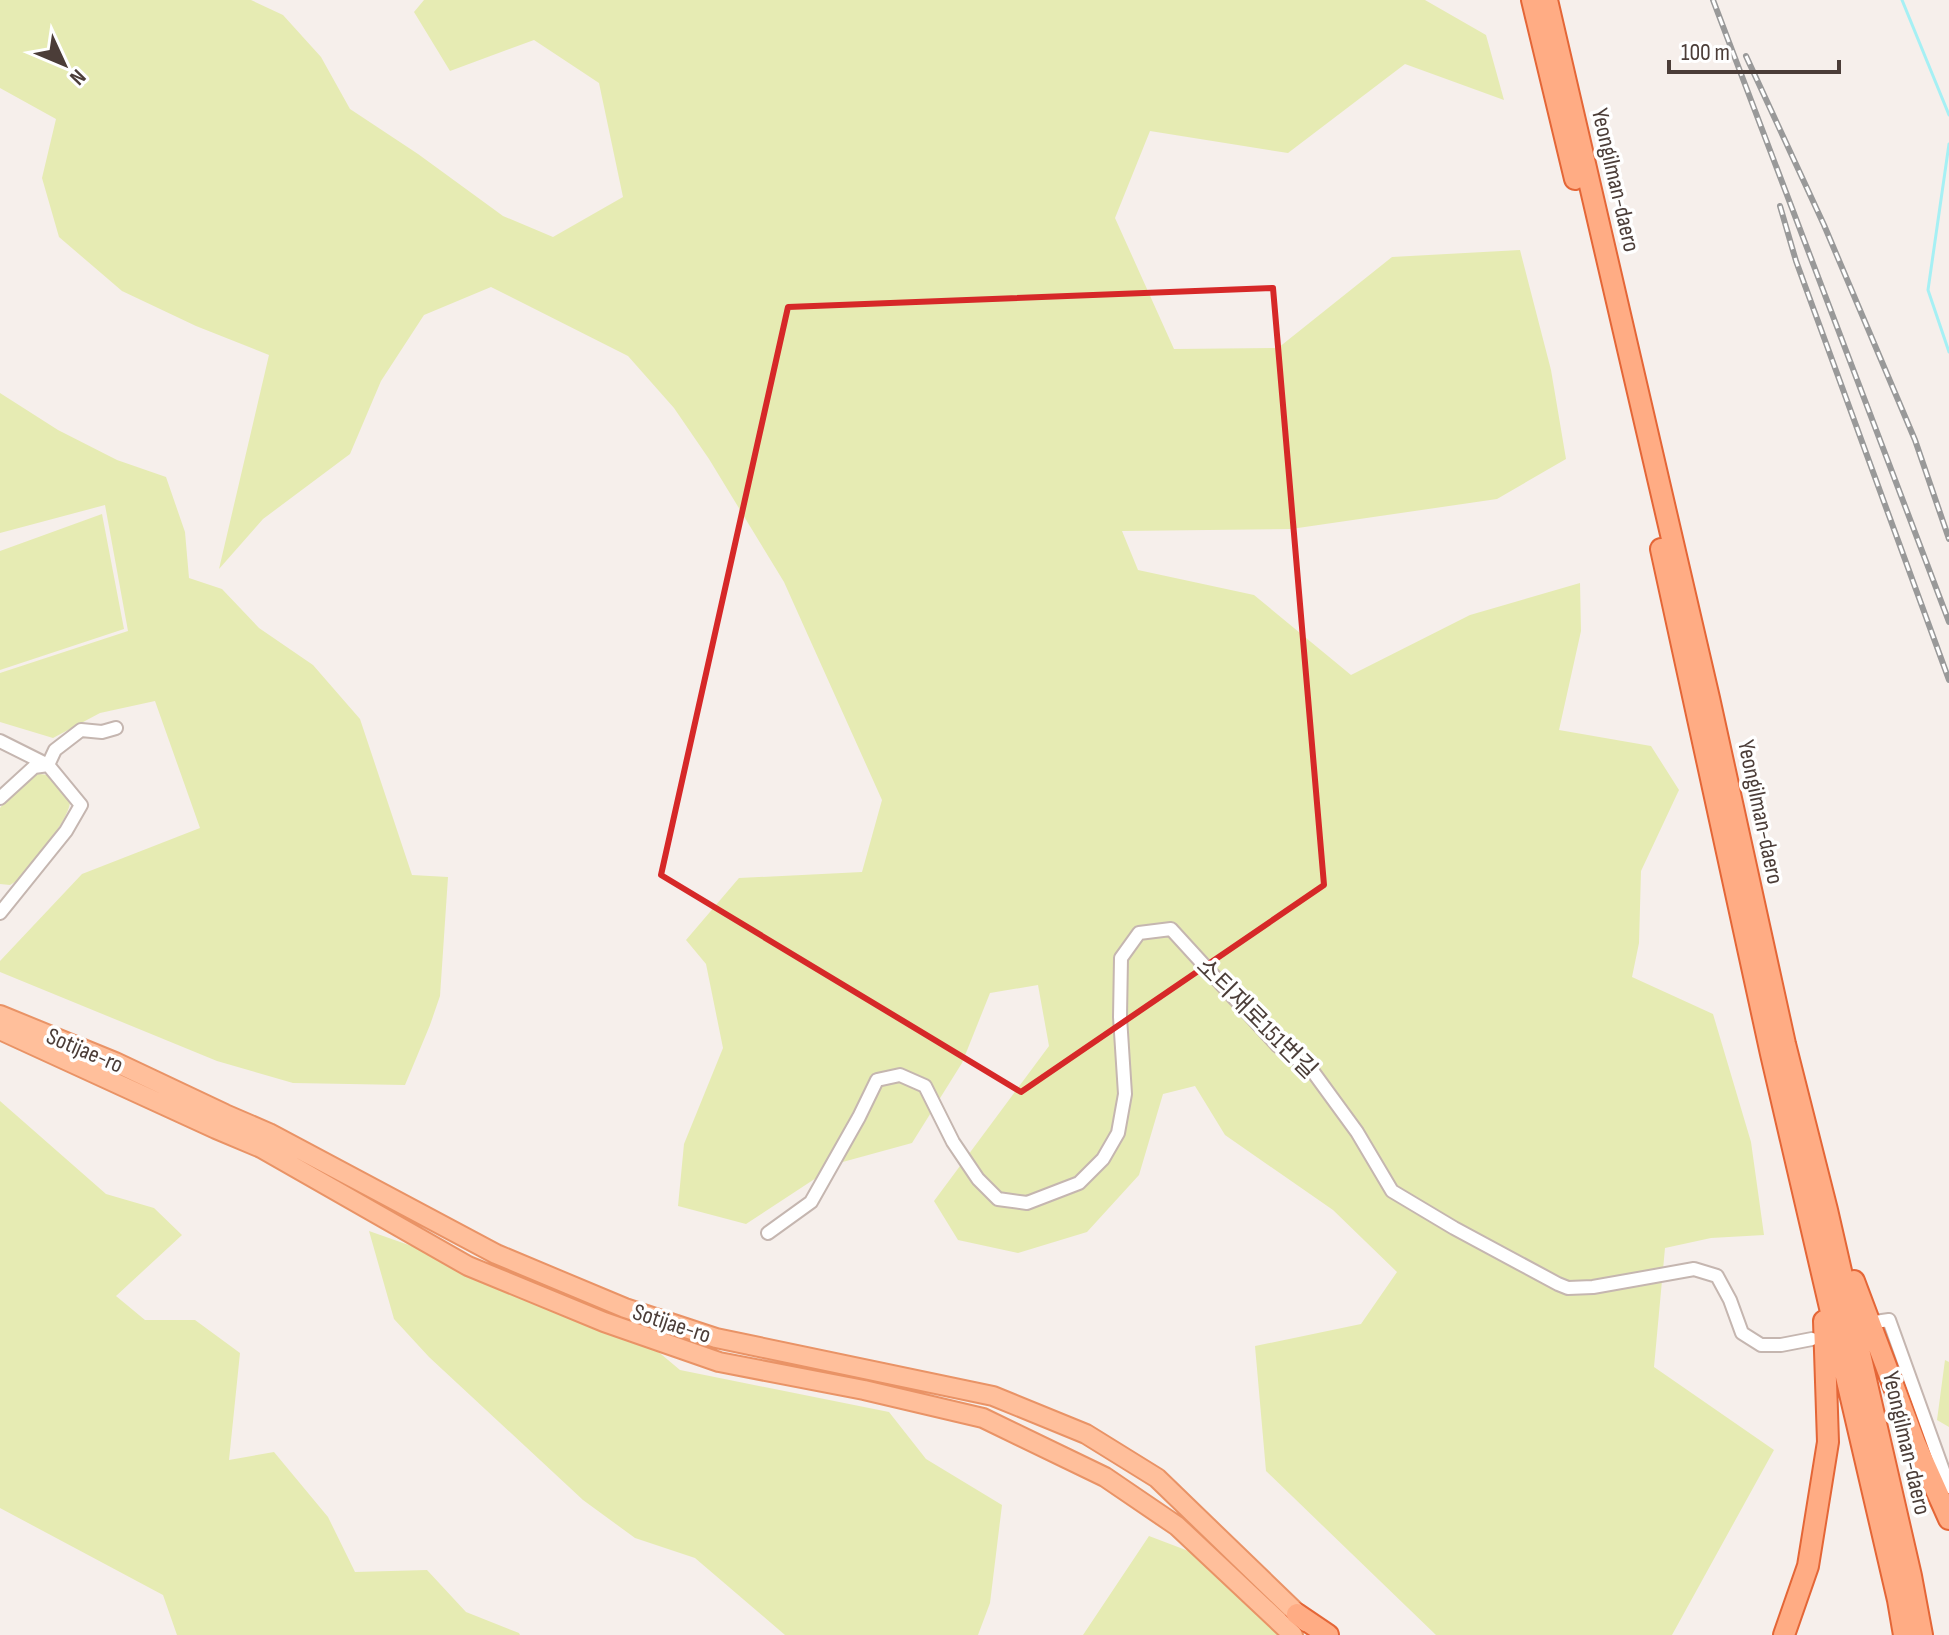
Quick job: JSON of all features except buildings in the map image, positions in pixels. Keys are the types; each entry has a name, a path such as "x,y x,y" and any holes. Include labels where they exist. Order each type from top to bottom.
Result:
{"highway":[{"name":"Yeongilman-daero","path":"1532,0 1660,545 1771,1054 1898,1600 1905,1626 1924,1635"},
{"name":"Yeongilman-daero","path":"1547,0 1709,698 1785,1044 1827,1210 1911,1576 1905,1626"},
{"path":"1827,1210 1915,1443 1949,1519"},
{"path":"1784,1635 1808,1566 1828,1442 1822,1269"},
{"path":"1297,1614 1328,1635"}],"main road":[{"name":"Sotijae-ro","path":"0,1015 115,1062 269,1133 496,1254 625,1308 716,1338 993,1396 1086,1434 1157,1478 1320,1635"},
{"name":"Sotijae-ro","path":"0,1030 261,1148 468,1266 604,1322 719,1362 864,1390 983,1418 1105,1477 1177,1526 1293,1635"}],"street":[{"path":"48,765 55,750 81,730 102,732 116,728"},
{"path":"0,741 48,765 81,805 66,831 0,913"},
{"path":"0,798 34,767 48,765"},
{"name":"소티재로151번길","path":"768,1233 811,1202 877,1080 900,1075 925,1086 953,1142 978,1179 998,1199 1027,1203 1079,1183 1103,1159 1118,1133 1125,1094 1120,1017 1121,958 1139,933 1171,929 1278,1046 1311,1069 1357,1132 1392,1191 1454,1228 1568,1288 1593,1287 1694,1269 1717,1276 1742,1333 1761,1345 1812,1339"},
{"path":"1875,1322 1889,1320 1949,1487"}],"highlighted area":[{"path":"1273,288 1324,885 1021,1092 661,875 788,307"}],"green space":[{"path":"0,0 251,0 283,15 321,57 350,109 503,216 553,237 623,197 599,83 534,40 450,71 414,12 424,0 1425,0 1486,35 1504,100 1405,64 1288,153 1150,131 1115,218 1174,349 1278,348 1392,257 1520,250 1551,370 1566,459 1497,499 1291,529 1122,531 1138,570 1254,595 1351,675 1470,615 1580,583 1581,631 1559,730 1651,746 1679,790 1641,871 1639,943 1632,977 1713,1014 1751,1142 1764,1235 1711,1238 1665,1248 1654,1367 1774,1450 1672,1635 1436,1635 1266,1471 1255,1346 1361,1324 1397,1272 1333,1210 1225,1135 1195,1086 1163,1094 1139,1175 1087,1232 1018,1253 958,1240 934,1201 1049,1046 1038,985 990,993 962,1063 912,1143 839,1163 746,1224 678,1206 684,1144 723,1048 706,964 686,940 739,878 862,872 882,800 784,582 674,408 628,356 491,287 424,315 381,381 350,454 263,519 219,569 269,355 196,326 122,291 59,237 42,178 56,119 0,88"},
{"path":"0,393 58,430 117,460 166,477 185,532 189,578 222,589 259,628 313,665 360,719 412,875 448,877 440,996 405,1085 293,1083 217,1061 0,972 0,961 82,874 200,828 155,701 100,713 53,738 0,722 0,673 128,631 105,505 0,533"},
{"path":"102,514 124,629 0,670 0,551"},
{"path":"36,774 51,776 65,788 70,798 68,811 20,879 10,885 0,884 0,808 26,777"},
{"path":"0,1101 106,1194 154,1208 182,1235 116,1296 145,1320 195,1320 240,1353 229,1460 274,1452 328,1517 355,1572 427,1570 466,1612 520,1635 177,1635 163,1595 0,1508"},
{"path":"369,1231 619,1319 680,1370 889,1412 926,1459 1002,1505 990,1603 978,1635 785,1635 695,1558 635,1538 583,1500 429,1357 394,1319"},
{"path":"1945,1360 1949,1362 1949,1427 1937,1420"},
{"path":"1149,1536 1199,1555 1293,1635 1083,1635"}],"waterway":[{"path":"1902,0 1949,115"},
{"path":"1949,144 1928,290 1949,352"}],"railway":[{"path":"1713,0 1949,622"},
{"path":"1746,56 1824,225 1915,440 1949,539"},
{"path":"1780,206 1796,261 1949,680"}]}
